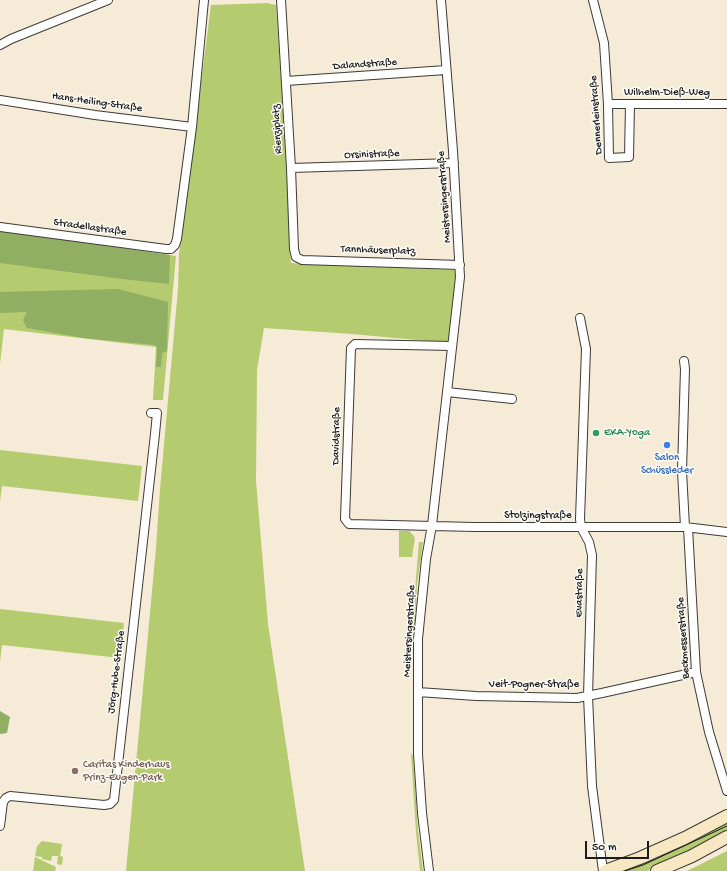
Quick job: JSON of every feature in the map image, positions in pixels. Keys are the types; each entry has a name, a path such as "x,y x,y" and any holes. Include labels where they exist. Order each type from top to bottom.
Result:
{"main road":[{"path":"604,871 640,858 727,816"},
{"path":"657,871 692,856 727,837"}],"street":[{"path":"0,45 11,39 108,0"},
{"path":"192,127 204,0"},
{"name":"Rienziplatz","path":"281,0 291,168 294,249 296,257"},
{"name":"Meistersingerstraße","path":"429,871 419,781 419,627 460,277 454,163 441,0"},
{"name":"Dennerleinstraße","path":"593,0 604,43 608,104 609,158 629,157 630,104"},
{"name":"Dalandstraße","path":"286,82 446,70"},
{"name":"Hans-Heiling-Straße","path":"0,100 192,127"},
{"name":"Wilhelm-Dieß-Weg","path":"608,104 727,104"},
{"name":"Stradellastraße","path":"0,227 171,249 175,245 177,239 192,127"},
{"name":"Orsinistraße","path":"291,168 454,163"},
{"name":"Tannhäuserplatz","path":"296,257 302,260 460,265"},
{"name":"Evastraße","path":"580,318 586,349 580,520 589,542 592,555 588,696 592,786 604,871"},
{"name":"Davidstraße","path":"349,524 345,519 351,348 355,344 452,346"},
{"name":"Beckmesserstraße","path":"684,361 686,370 682,471 696,672 710,737 727,791"},
{"path":"447,392 512,399"},
{"name":"Jörg-Hube-Straße","path":"0,826 3,802 10,796 104,805 110,804 114,800 157,413 151,413"},
{"name":"Stolzingstraße","path":"349,524 475,527 687,528 727,532"},
{"name":"Veit-Pogner-Straße","path":"418,692 491,696 577,698 696,672"}],"green space":[{"path":"267,3 276,5 284,120 291,263 456,270 449,343 264,328 257,370 256,481 268,624 305,871 126,871 156,548 178,289 179,254 211,5"},
{"path":"0,230 176,256 163,400 153,400 156,347 4,329 0,364"},
{"path":"0,231 170,255 169,284 0,263"},
{"path":"118,289 168,302 167,351 162,353 161,367 156,367 157,347 154,345 83,338 27,328 23,320 27,312 0,313 0,292"},
{"path":"0,450 142,466 138,501 2,486 0,502"},
{"path":"399,531 409,531 415,538 412,557 399,557"},
{"path":"419,542 423,542 417,584 415,624 412,626"},
{"path":"0,609 124,623 120,658 2,645 0,662"},
{"path":"0,711 10,717 7,733 0,734"},
{"path":"411,753 413,756 418,831 423,871 420,871 416,832"},
{"path":"727,820 727,833 678,858 647,871 613,871"},
{"path":"42,841 62,844 60,856 63,857 62,865 57,864 58,856 52,856 51,861 35,856 37,846"},
{"path":"727,851 727,871 687,871"},
{"path":"35,857 56,867 55,871 33,871"}],"tram line":[{"path":"625,871 643,865 727,826"}],"place":[{"name":"EKA-Yoga","path":"596,433"},
{"name":"Salon Schüssleder","path":"667,445"},
{"name":"Caritas Kinderhaus Prinz-Eugen-Park","path":"75,771"}]}
